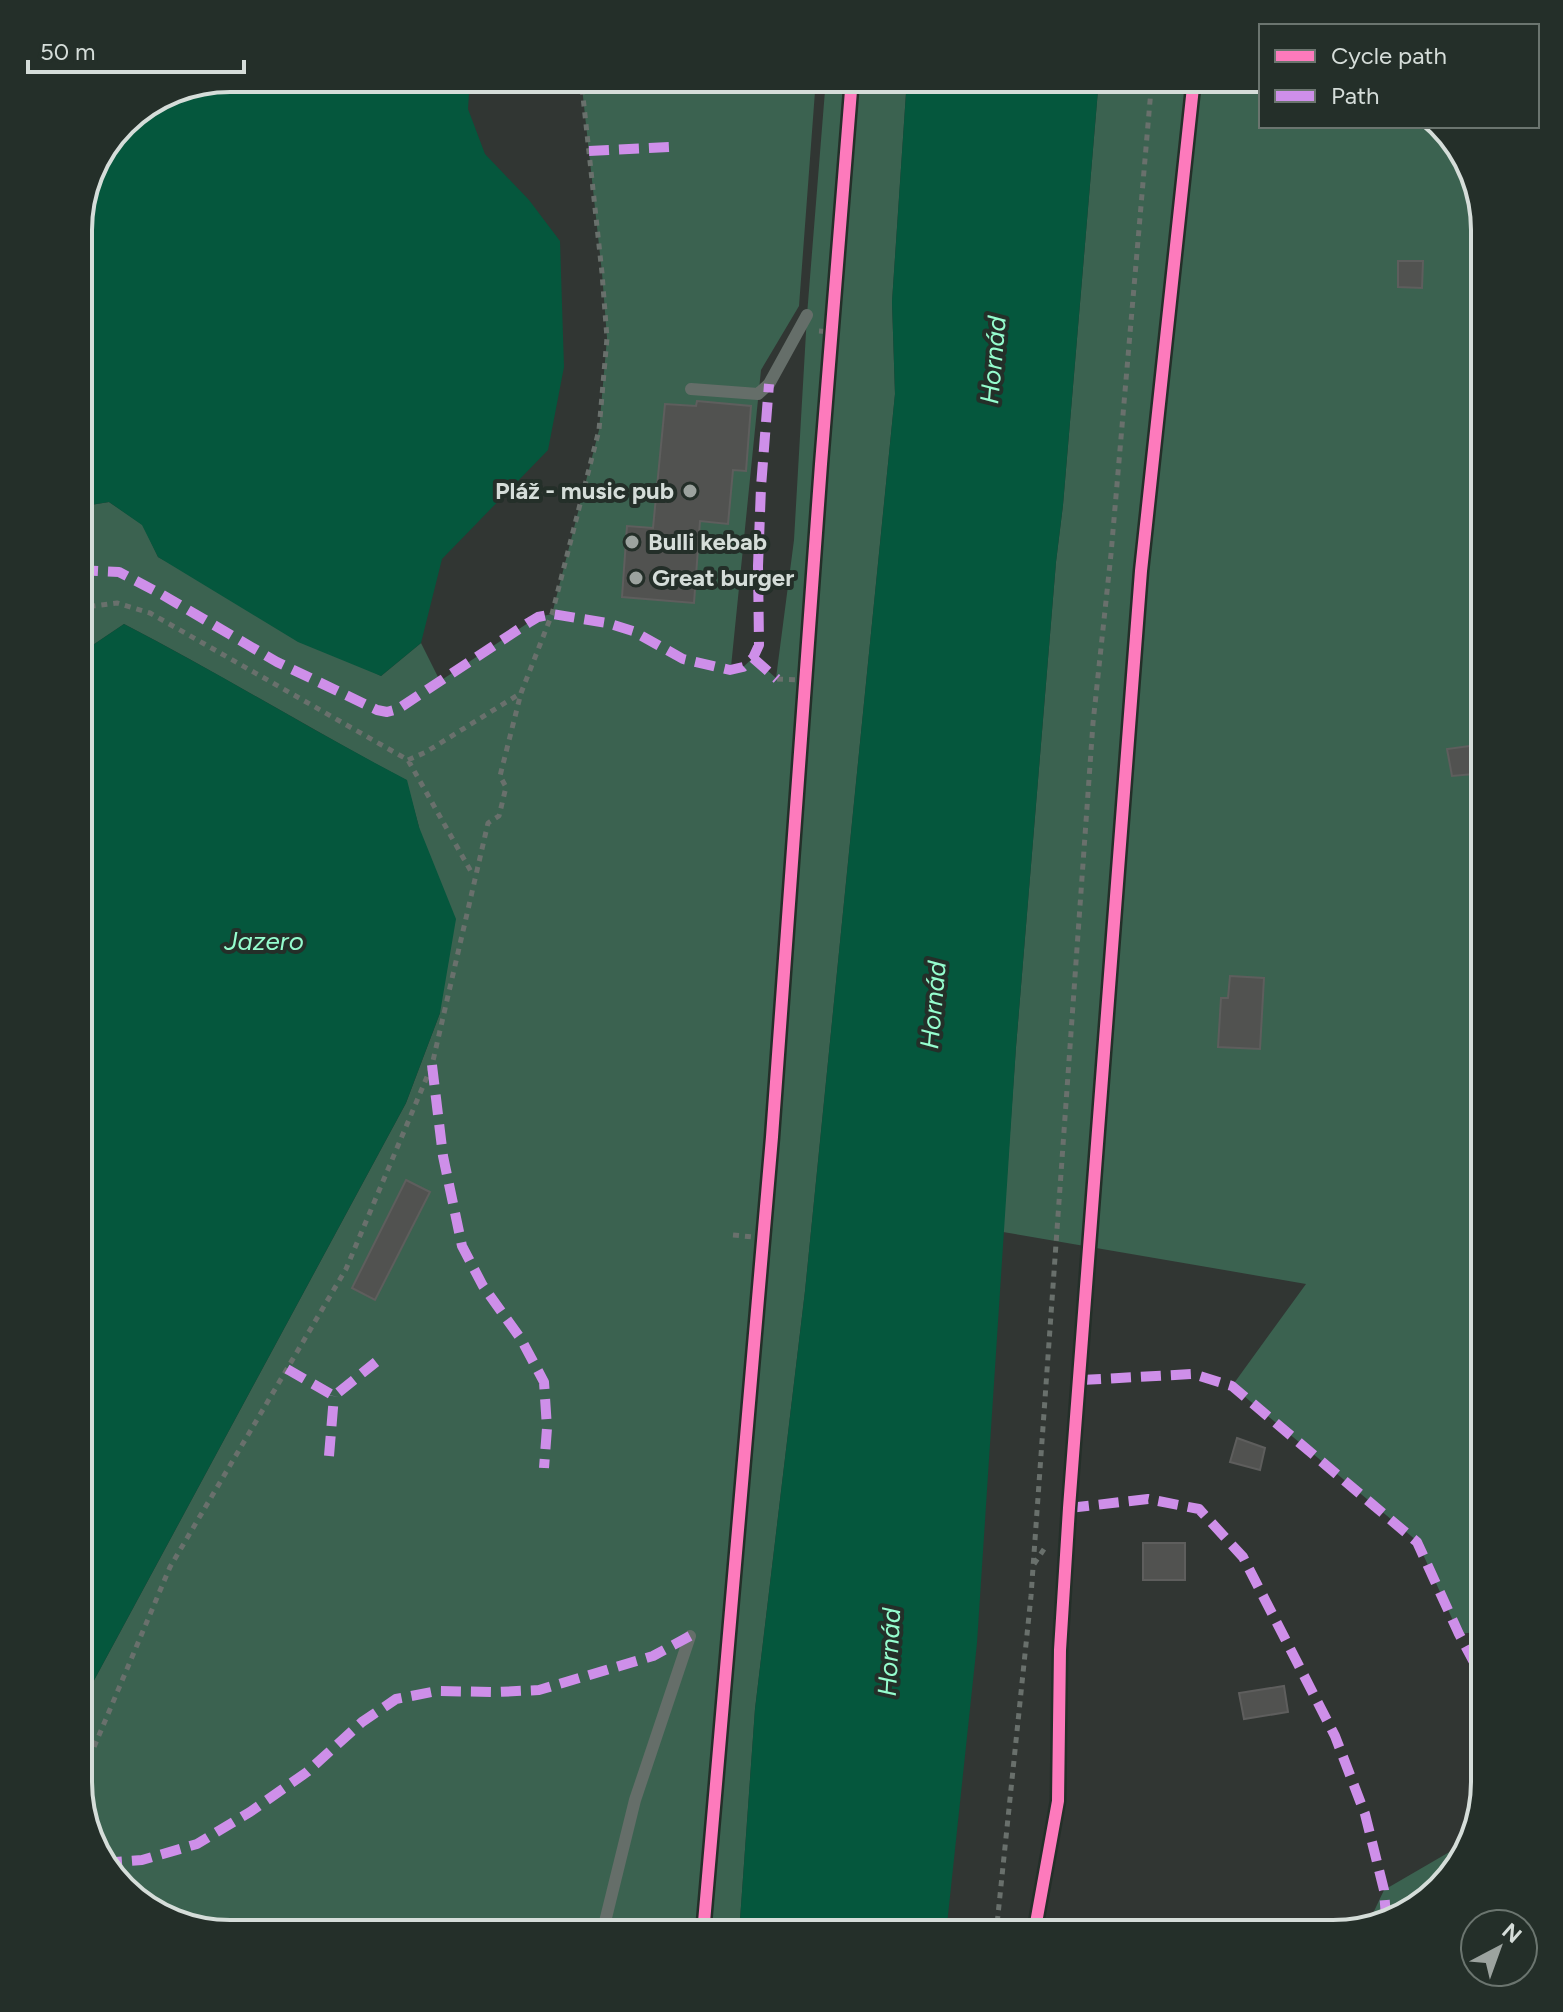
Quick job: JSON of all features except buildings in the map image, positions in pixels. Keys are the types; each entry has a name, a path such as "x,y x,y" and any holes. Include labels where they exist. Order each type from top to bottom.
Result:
{"lane":[{"path":"1037,1920 1058,1801 1060,1650 1069,1508 1141,571 1192,92"},
{"path":"691,389 758,394 769,384 807,315"},
{"path":"605,1920 635,1800 690,1636"}],"path":[{"path":"92,1752 170,1567 346,1269 432,1065 488,823 499,816 506,787 500,776 521,693 552,614 599,430 607,338 583,92"},
{"path":"997,1920 1031,1596 1093,723 1111,554 1151,92"},
{"path":"830,347 833,316"},
{"path":"92,606 117,603 150,613 408,760 474,876"},
{"path":"804,696 806,665"},
{"path":"777,679 805,680"},
{"path":"408,760 521,693"},
{"path":"762,1254 764,1224"},
{"path":"733,1235 763,1238"}],"shaded area":[{"path":"583,92 815,92 799,306 761,370 731,667 743,667 753,658 776,678 794,540 807,315 825,92 906,92 892,302 895,394 805,1291 755,1709 740,1920 230,1920 194,1915 161,1902 139,1886 115,1859 106,1843 95,1809 92,1782 92,1684 406,1103 440,1013 419,827 406,780 124,624 92,646 92,505 109,502 143,525 158,557 381,676 421,643 440,681 538,617 552,614 599,430 607,338"},
{"path":"1098,92 1259,92 1259,128 1426,128 1431,132 1448,153 1461,177 1471,230 1471,1633 1459,1634 1417,1541 1232,1386 1306,1284 1003,1232"},
{"path":"1454,1849 1424,1886 1410,1897 1373,1914 1384,1890"}],"water":[{"path":"469,92 468,109 485,154 529,200 560,241 564,367 548,450 442,559 421,643 381,676 298,642 158,557 142,525 109,502 92,505 92,221 106,169 120,146 139,126 161,110 186,99 212,93"},
{"name":"Hornád","path":"906,92 1098,92 1016,1047 977,1643 947,1920 740,1920 755,1709 805,1291 895,394 892,302"},
{"name":"Jazero","path":"124,624 407,780 419,827 456,919 440,1013 406,1103 92,1684 92,646"}],"marked path":[{"path":"589,151 670,147"},
{"path":"92,571 119,572 277,662 387,712 398,709 538,617 552,614 607,623 633,631 683,659 730,670 743,667 753,658 759,645 761,487 769,384"},
{"path":"753,658 777,679"},
{"path":"432,1065 443,1156 462,1246 483,1286 521,1339 544,1382 547,1428 544,1468"},
{"path":"287,1369 334,1396 376,1362"},
{"path":"1081,1380 1193,1374 1232,1386 1417,1542 1471,1657"},
{"path":"329,1456 334,1396"},
{"path":"1069,1508 1148,1499 1199,1509 1243,1557 1335,1736 1365,1814 1384,1890 1385,1910"},
{"path":"117,1862 142,1860 197,1844 307,1772 362,1722 396,1699 437,1691 539,1690 653,1656 690,1636"}],"cycle path":[{"path":"704,1920 772,1137 851,92"},
{"path":"1037,1920 1058,1801 1060,1650 1069,1508 1141,571 1192,92"}],"place":[{"name":"Pláž - music pub","path":"690,491"},
{"name":"Bulli kebab","path":"632,542"},
{"name":"Great burger","path":"636,578"}]}
